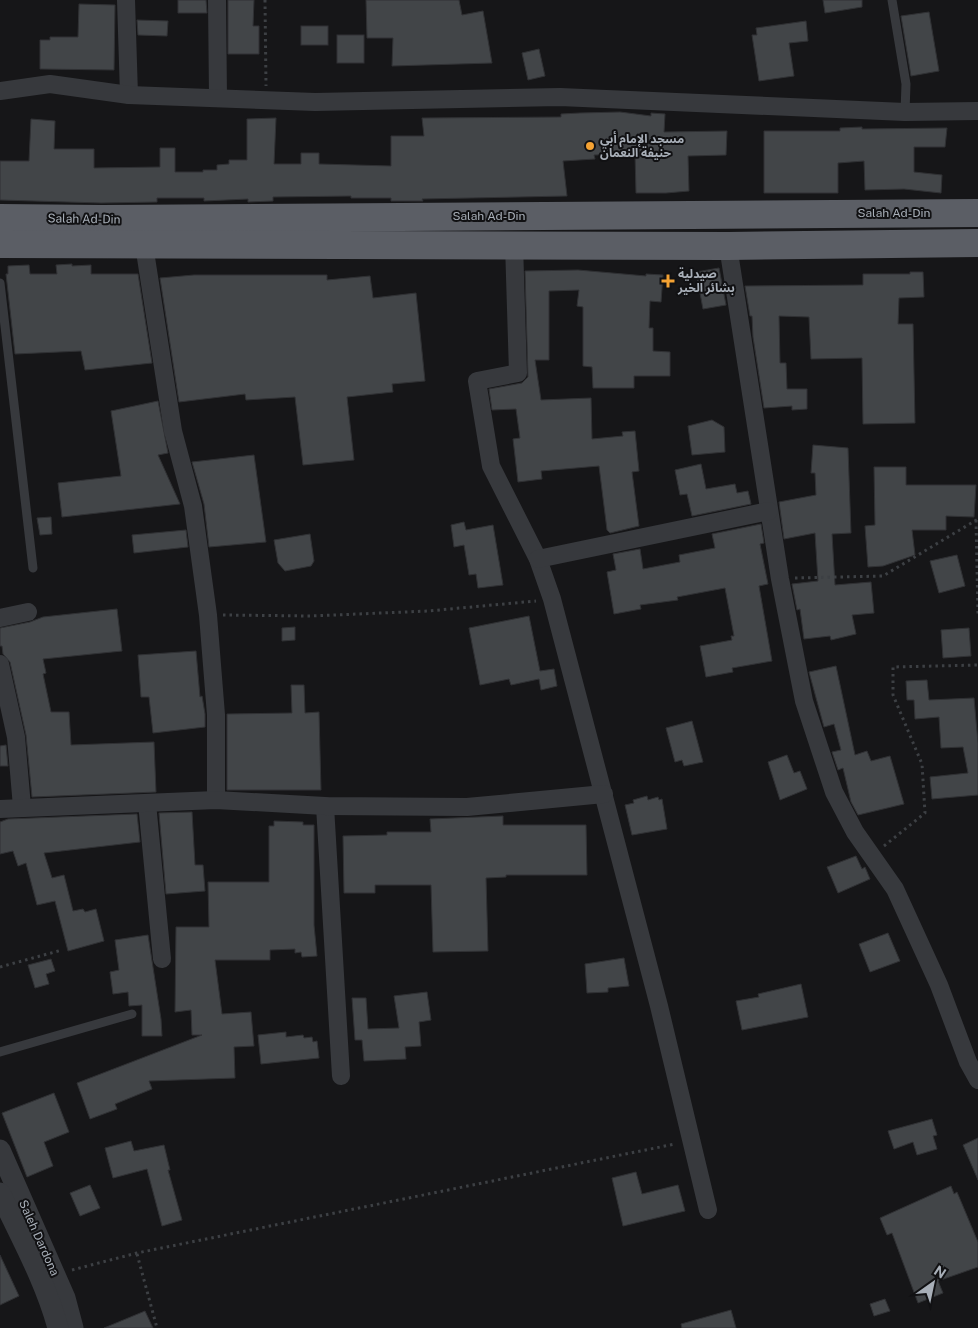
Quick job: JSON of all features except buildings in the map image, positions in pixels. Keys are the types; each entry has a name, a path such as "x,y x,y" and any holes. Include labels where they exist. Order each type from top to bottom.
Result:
{"highway":[{"name":"Salah Ad-Din","path":"0,218 113,219 978,212"},
{"name":"Salah Ad-Din","path":"0,244 728,246 978,243"}],"street":[{"path":"126,0 129,95"},
{"path":"217,0 218,97"},
{"path":"0,90 50,84 129,95 315,102 560,97 905,112 978,110"},
{"path":"514,244 518,373 477,380 491,466 538,559 552,599 604,794 708,1210"},
{"path":"144,245 173,431 194,506 208,615 216,715 216,800"},
{"path":"728,246 780,579 804,701 834,792 855,832 895,890 939,985 968,1062 978,1080"},
{"path":"538,559 769,511"},
{"path":"0,618 28,612"},
{"path":"0,669 16,737 22,807"},
{"path":"0,809 216,800 325,806 467,807 604,794"},
{"path":"147,802 162,959"},
{"path":"325,806 341,1076"},
{"name":"Saleh Dardona","path":"0,1150 65,1298 73,1328"},
{"name":"Saleh Dardona","path":"0,1193 37,1268 50,1300 58,1328"}],"lane":[{"path":"892,0 906,84 905,112"},
{"path":"0,283 33,568"},
{"path":"0,1052 132,1014"}],"path":[{"path":"265,0 266,99"},
{"path":"780,579 883,576 977,519"},
{"path":"977,519 978,616"},
{"path":"208,615 311,616 428,611 552,599"},
{"path":"872,856 925,813 922,764 894,695 893,667 978,665"},
{"path":"0,967 62,950"},
{"path":"54,1274 137,1254 692,1141"},
{"path":"137,1254 157,1328"}],"place":[{"name":"مسجد الإمام أبي حنيفة النعمان","path":"590,146"},
{"name":"صيدلية بشائر الخير","path":"668,281"}]}
